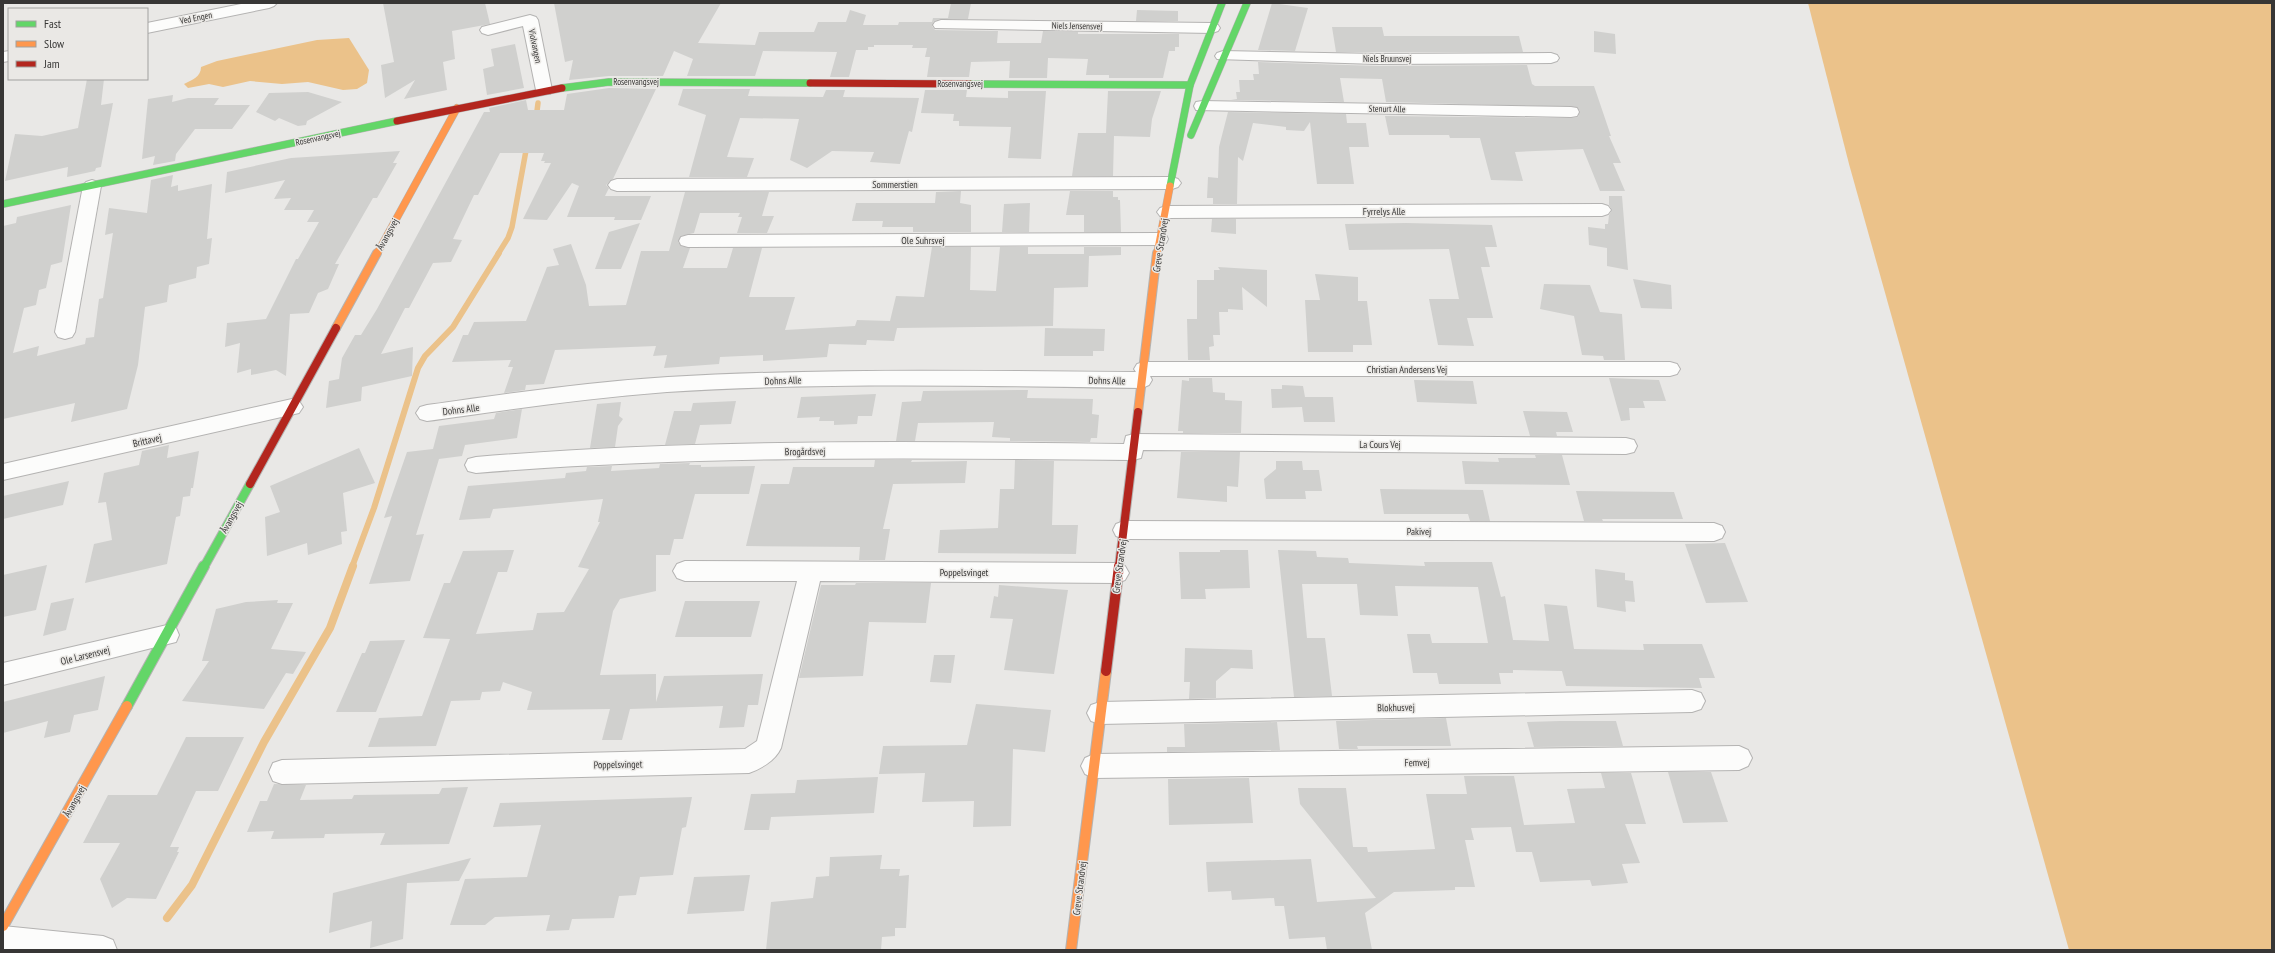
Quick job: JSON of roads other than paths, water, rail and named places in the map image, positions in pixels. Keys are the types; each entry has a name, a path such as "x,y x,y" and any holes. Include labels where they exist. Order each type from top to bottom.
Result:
{"street":[{"path":"189,3 189,19"},
{"name":"Ved Engen","path":"148,28 269,3"},
{"name":"Greve Strandvej","path":"1072,950 1159,239 1172,183 1190,85 1222,3"},
{"name":"Greve Strandvej","path":"1172,183 1202,106 1247,3"},
{"name":"Violvangen","path":"488,30 530,20 544,90"},
{"name":"Niels Jensensvej","path":"941,25 1212,28"},
{"name":"Niels Bruunsvej","path":"1223,56 1378,59 1551,58"},
{"name":"Rosenvangsvej","path":"3,204 544,90 609,82 1190,85"},
{"name":"Stenurt Alle","path":"1202,106 1571,112"},
{"name":"Åvangsvej","path":"3,926 167,635 457,108"},
{"name":"Sommerstien","path":"617,185 1172,183"},
{"path":"65,332 92,186"},
{"name":"Fyrrelys Alle","path":"1166,212 1602,210"},
{"name":"Ole Suhrsvej","path":"688,241 1159,239"},
{"name":"Christian Andersens Vej","path":"1143,375 1670,369"},
{"name":"Dohns Alle","path":"427,413 616,389 701,382 1143,375"},
{"name":"Brittavej","path":"3,472 292,407"},
{"name":"La Cours Vej","path":"1134,447 1626,446"},
{"name":"Brogårdsvej","path":"476,465 552,458 673,453 1134,447"},
{"name":"Pakivej","path":"1124,530 1714,532"},
{"name":"Poppelsvinget","path":"685,571 1117,573"},
{"name":"Poppelsvinget","path":"282,772 749,761 768,748 811,571"},
{"name":"Ole Larsensvej","path":"3,674 167,635"},
{"name":"Blokhusvej","path":"1100,713 1692,701"},
{"name":"Femvej","path":"1094,766 1739,758"},
{"path":"3,940 104,950"}],"waterway":[{"path":"536,119 538,103"},
{"path":"498,254 508,238 512,227 527,145"},
{"path":"352,567 374,508 418,368 425,356 453,327 499,253"},
{"path":"167,918 192,885 264,742 330,628 353,566"}]}
